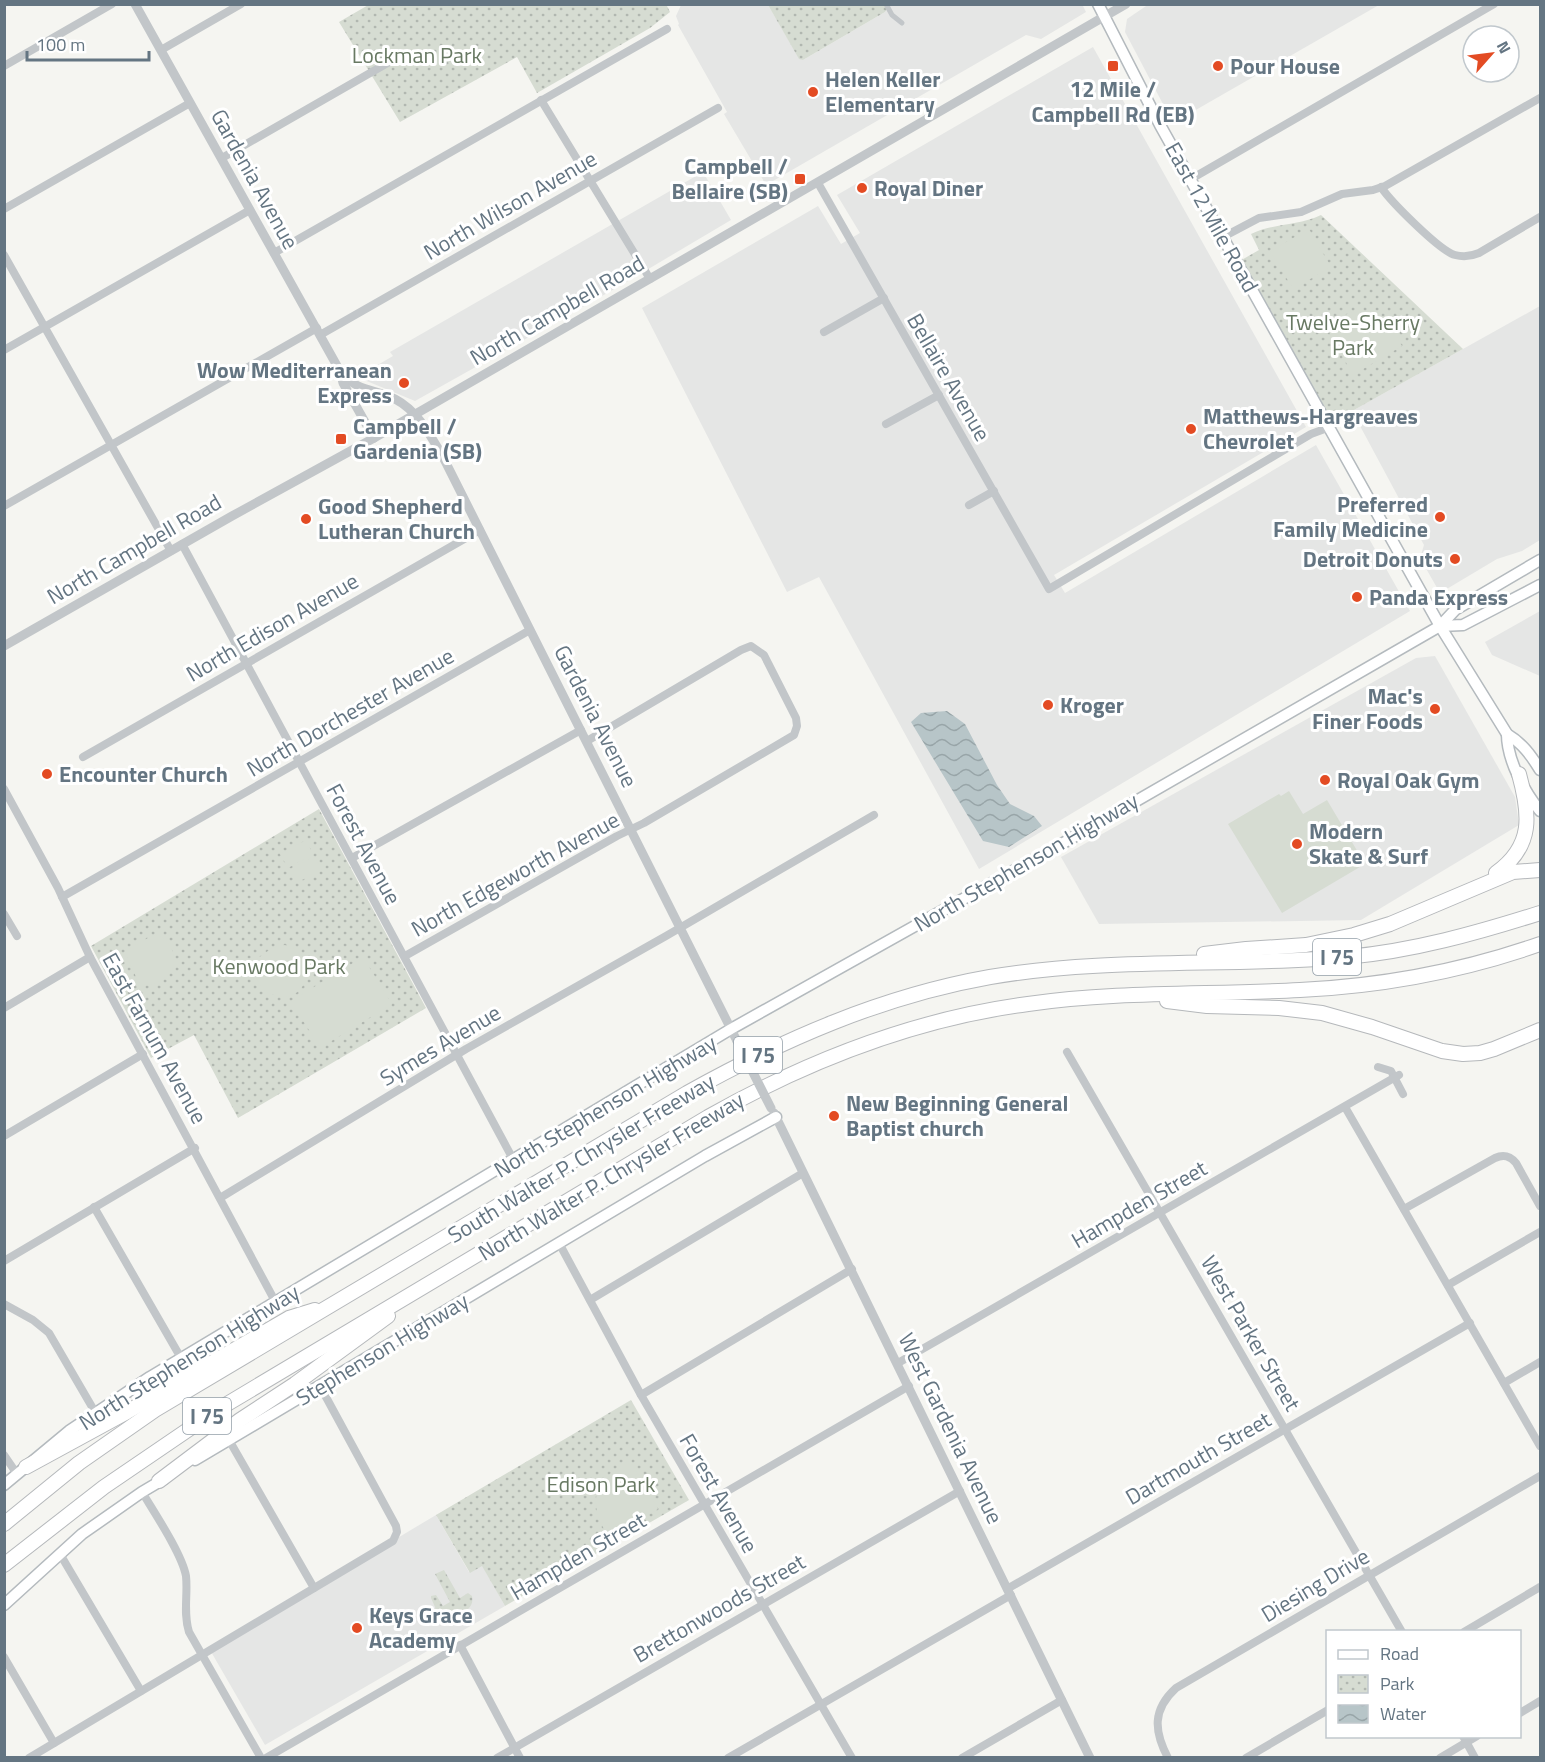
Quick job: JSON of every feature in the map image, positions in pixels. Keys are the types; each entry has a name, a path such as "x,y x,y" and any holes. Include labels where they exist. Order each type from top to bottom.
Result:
{"highway":[{"path":"1480,884 1509,863 1518,852 1524,839 1527,819 1519,774"},
{"path":"1128,963 1246,949 1306,945 1334,940 1390,924 1513,872 1540,870"},
{"name":"South Walter P. Chrysler Freeway","path":"4,1524 56,1481 134,1424 687,1094 791,1039 847,1016 952,985 1042,970 1128,963 1298,960 1368,954 1443,940 1540,913"},
{"name":"North Walter P. Chrysler Freeway","path":"4,1565 104,1487 195,1424 736,1101 783,1077 828,1058 910,1029 982,1012 1051,1001 1301,990 1358,985 1461,968 1540,945"},
{"path":"1130,996 1207,1006 1279,1008 1322,1013 1442,1051 1463,1054 1494,1049 1540,1030"},
{"path":"159,1482 240,1420 375,1327 423,1288"},
{"path":"21,1470 127,1412 289,1318 337,1304"}],"main road":[{"name":"East 12 Mile Road","path":"1098,4 1191,179 1440,626 1507,734"},
{"name":"North Stephenson Highway","path":"4,1485 49,1445 95,1412 182,1358 731,1029 1440,626 1455,610 1540,560"},
{"name":"North Stephenson Highway","path":"1440,626 1463,625 1540,585"},
{"path":"1507,734 1525,748 1540,770"},
{"path":"1507,734 1510,754 1540,811"},
{"name":"Stephenson Highway","path":"4,1605 82,1534 142,1492 559,1243 773,1112"}],"street":[{"path":"4,66 112,4"},
{"name":"Gardenia Avenue","path":"135,4 319,331 341,373 343,383 374,438"},
{"path":"161,50 240,4"},
{"path":"886,4 892,15 902,23"},
{"name":"North Campbell Road","path":"4,646 171,550 374,438 1126,4"},
{"path":"1191,179 1494,4"},
{"path":"274,253 667,30"},
{"path":"222,158 391,61"},
{"path":"1223,237 1259,218 1301,212 1342,194 1365,192 1381,187 1540,98"},
{"path":"541,100 650,279"},
{"path":"4,209 190,103"},
{"name":"North Wilson Avenue","path":"4,506 111,444 319,331 718,108"},
{"name":"Bellaire Avenue","path":"818,183 1049,589 1311,434 1330,427"},
{"path":"1381,187 1444,249 1461,256 1479,253 1540,218"},
{"path":"4,350 250,210"},
{"path":"4,255 171,550"},
{"path":"824,332 884,298"},
{"name":"Gardenia Avenue","path":"341,373 357,386 394,398 415,414 443,457 773,1112"},
{"path":"886,424 939,395"},
{"path":"969,505 994,491"},
{"name":"North Edison Avenue","path":"82,757 480,530"},
{"name":"Forest Avenue","path":"182,544 514,1161"},
{"name":"North Dorchester Avenue","path":"62,897 530,630"},
{"name":"North Edgeworth Avenue","path":"405,956 631,829 785,740 797,730 796,718 764,655 751,646 587,741"},
{"path":"352,858 581,730"},
{"name":"East Farnum Avenue","path":"4,789 62,897 90,957 195,1148 276,1303"},
{"name":"Symes Avenue","path":"220,1198 458,1055 874,815"},
{"path":"4,914 17,936"},
{"path":"4,1008 90,957"},
{"name":"West Parker Street","path":"1067,1052 1401,1630"},
{"path":"4,1136 143,1054"},
{"path":"1378,1067 1391,1071 1403,1094"},
{"name":"Hampden Street","path":"898,1363 1396,1077"},
{"path":"1345,1107 1540,1446"},
{"name":"West Gardenia Avenue","path":"773,1112 1090,1758"},
{"path":"4,1261 195,1148"},
{"path":"1404,1209 1503,1155 1516,1163 1540,1206"},
{"path":"590,1300 803,1173"},
{"path":"94,1208 182,1358"},
{"path":"1448,1286 1540,1232"},
{"name":"Forest Avenue","path":"559,1243 641,1395 852,1758"},
{"path":"641,1395 852,1269"},
{"path":"4,1304 33,1320 49,1333 95,1412"},
{"name":"Dartmouth Street","path":"728,1758 1285,1429 1470,1323"},
{"path":"1504,1383 1540,1362"},
{"path":"29,1758 391,1543 396,1535 396,1526 320,1386"},
{"name":"Hampden Street","path":"266,1758 909,1386"},
{"path":"229,1440 314,1588"},
{"path":"4,1455 21,1470"},
{"name":"Diesing Drive","path":"1168,1758 1158,1732 1158,1722 1163,1703 1170,1693 1540,1476"},
{"name":"Brettonwoods Street","path":"497,1758 960,1491"},
{"path":"142,1492 165,1530 186,1575 185,1620 189,1632 261,1758"},
{"path":"60,1554 141,1691"},
{"path":"1467,1630 1540,1587"},
{"path":"460,1645 520,1758"},
{"path":"4,1657 54,1743"},
{"path":"962,1758 1062,1700"},
{"path":"1521,1712 1540,1701"},
{"path":"1246,1758 1326,1711"},
{"path":"1440,1758 1465,1740 1475,1758"}],"shaded area":[{"path":"1082,4 1086,12 1041,39 1026,35 766,185 724,114 727,112 678,25 676,16 681,5 768,5 799,58 803,60 885,12 890,5"},
{"path":"1149,4 1379,5 1173,123 1125,32 1127,19"},
{"path":"1093,47 1306,427 1054,575 1065,593 1316,445 1410,611 979,869 819,577 787,592 642,308 818,206 841,244 860,233 837,195"},
{"path":"703,172 731,220 618,287 415,401 357,377 393,356 390,352"},
{"path":"1540,306 1540,540 1522,551 1497,559 1440,593 1420,558 1424,545 1352,411"},
{"path":"1540,611 1540,676 1492,655 1485,642"},
{"path":"1435,656 1515,797 1519,825 1361,920 1099,924 1061,857 1416,658"},
{"name":"Keys Grace Academy","path":"436,1515 469,1572 482,1565 505,1606 265,1745 210,1650"}],"green space":[{"name":"Lockman Park","path":"370,4 666,4 670,12 650,28 537,93 517,57 400,122 339,22"},
{"path":"768,5 890,5 885,12 803,60 799,59"},
{"name":"Twelve-Sherry Park","path":"1321,215 1463,349 1329,424 1238,262 1259,250 1251,234"},
{"path":"1309,229 1331,267 1293,289 1270,251"},
{"path":"1364,311 1377,317 1386,325 1402,346 1353,375 1325,325 1349,313"},
{"name":"Modern Skate & Surf","path":"1289,791 1303,814 1327,800 1365,864 1282,913 1228,824 1279,794 1281,796"},
{"name":"Kenwood Park","path":"319,809 426,1008 238,1118 194,1035 151,1058 91,946"},
{"path":"306,840 313,854 288,868 280,854"},
{"path":"314,856 322,870 296,883 289,870"},
{"path":"153,935 159,936 168,943 174,959 169,974 154,984 146,985 137,979 128,959 127,950"},
{"path":"285,945 297,951 304,960 306,979 302,988 295,994 285,997 274,995 263,989 256,978 253,967 254,961 272,948"},
{"path":"363,957 392,1004 320,1048 291,1001"},
{"name":"Edison Park","path":"631,1400 689,1500 505,1606 482,1566 470,1573 436,1515"},
{"path":"630,1460 658,1509 609,1538 597,1513 597,1493 608,1476"},
{"path":"444,1570 460,1598 468,1593 472,1599 468,1609 461,1615 458,1613 459,1617 443,1622 437,1619 431,1596 436,1595 443,1606 450,1602 435,1574"}],"water":[{"path":"947,711 965,724 997,785 1010,804 1034,816 1042,826 1009,847 983,841 911,722 921,713"}],"place":[{"name":"12 Mile / Campbell Rd (EB)","path":"1113,66"},
{"name":"Pour House","path":"1218,66"},
{"name":"Helen Keller Elementary","path":"813,92"},
{"name":"Campbell / Bellaire (SB)","path":"800,179"},
{"name":"Royal Diner","path":"862,188"},
{"name":"Wow Mediterranean Express","path":"404,383"},
{"name":"Matthews-Hargreaves Chevrolet","path":"1191,429"},
{"name":"Campbell / Gardenia (SB)","path":"341,439"},
{"name":"Preferred Family Medicine","path":"1440,517"},
{"name":"Good Shepherd Lutheran Church","path":"306,519"},
{"name":"Detroit Donuts","path":"1455,559"},
{"name":"Panda Express","path":"1357,597"},
{"name":"Kroger","path":"1048,705"},
{"name":"Mac's Finer Foods","path":"1435,709"},
{"name":"Encounter Church","path":"47,774"},
{"name":"Royal Oak Gym","path":"1325,780"},
{"name":"Modern Skate & Surf","path":"1297,844"},
{"name":"New Beginning General Baptist church","path":"834,1116"},
{"name":"Keys Grace Academy","path":"357,1628"}]}
